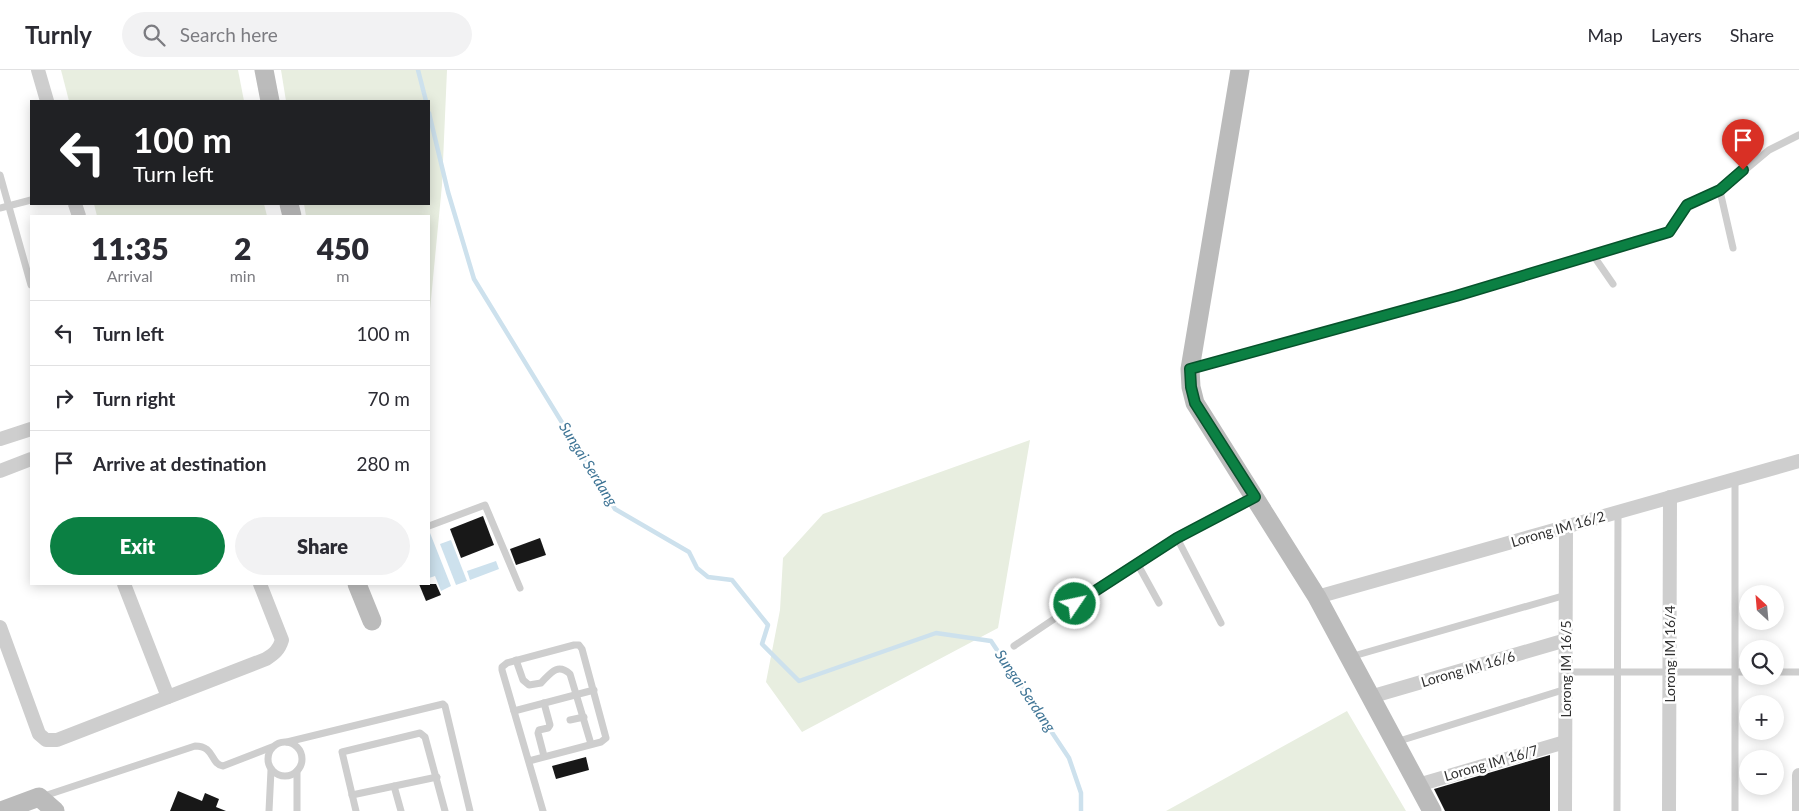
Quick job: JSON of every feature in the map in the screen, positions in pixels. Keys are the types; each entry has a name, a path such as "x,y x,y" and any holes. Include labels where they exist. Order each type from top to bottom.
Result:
{"street":[{"path":"38,70 47,100"},
{"path":"264,70 270,100"},
{"path":"1240,70 1190,369 1191,387 1195,403 1317,597 1432,811"},
{"path":"1,434 30,429"},
{"path":"0,471 30,459"},
{"name":"Lorong IM 16/2","path":"1317,597 1799,460"},
{"name":"Lorong IM 16/4","path":"1669,811 1670,497"},
{"name":"Lorong IM 16/5","path":"1565,811 1566,526"},
{"path":"124,585 168,697"},
{"path":"0,627 39,734 46,740 56,740 266,659 280,648 282,640 260,585"},
{"path":"357,585 372,621"},
{"name":"Lorong IM 16/6","path":"1370,697 1566,640"},
{"name":"Lorong IM 16/7","path":"1418,785 1565,742"},
{"path":"1799,775 1799,811"},
{"path":"1,811 39,798 55,811"}],"lane":[{"path":"1190,369 1448,298 1669,232 1687,205 1720,190 1769,150 1799,135"},
{"path":"0,175 30,281"},
{"path":"1720,190 1733,248"},
{"path":"0,208 30,200"},
{"path":"1593,255 1612,284"},
{"path":"1735,478 1735,811"},
{"path":"1014,646 1177,538 1255,497"},
{"path":"430,526 485,505 520,588"},
{"path":"1617,811 1618,512"},
{"path":"1177,538 1220,623"},
{"path":"1137,563 1159,602"},
{"path":"1350,658 1566,595"},
{"path":"529,761 603,740 606,735 582,649 579,645 506,663 502,670 543,811"},
{"path":"516,660 523,680 529,685 541,683 555,669 567,670 572,677 578,694 591,744"},
{"path":"1566,672 1739,672"},
{"path":"1784,672 1799,672"},
{"path":"1396,742 1566,689"},
{"path":"514,711 594,690"},
{"path":"544,703 550,725 548,728 539,730 538,733 544,756"},
{"path":"269,811 271,770 268,756 276,744 442,704 445,706 470,811"},
{"path":"570,720 584,716"},
{"path":"356,811 342,752 418,733 426,737 445,811"},
{"path":"287,742 292,743 300,751 302,761 297,771 297,811"},
{"path":"39,798 195,746 202,746 208,750 218,765 222,766 272,748"},
{"path":"271,770 281,776 287,776 297,771"},
{"path":"352,795 437,776"},
{"path":"394,786 401,811"}],"shaded area":[{"path":"61,70 238,70 244,100 69,100"},
{"path":"281,70 447,70 442,185 430,310 430,215 306,215 304,205 430,205 430,100 286,100"},
{"path":"94,205 264,205 267,215 97,215"},
{"path":"1030,440 998,628 802,732 766,682 780,610 783,558 823,514"},
{"path":"1347,711 1406,811 1166,811"}],"water":[{"path":"430,533 451,586 441,591 435,576 430,578"},
{"path":"451,540 467,581 456,585 440,544"},
{"path":"496,561 499,569 470,580 467,571"}],"building":[{"path":"483,516 494,545 461,558 450,529"},
{"path":"540,538 546,555 516,565 510,549"},
{"path":"436,584 441,595 426,601 419,585"},
{"path":"1550,755 1550,811 1445,811 1434,789"},
{"path":"586,757 589,770 556,779 552,766"},
{"path":"178,791 202,801 205,793 219,799 216,807 226,811 170,811"}],"waterway":[{"name":"Sungai Serdang","path":"418,70 426,100"},
{"name":"Sungai Serdang","path":"430,117 448,192 474,279 615,509 689,552 697,568 708,577 732,580 768,625 762,644 799,681 936,633 991,641 1069,758 1081,793 1081,811"}],"route":[{"path":"1075,604 1177,538 1255,497 1195,403 1191,387 1190,369 1456,296 1669,232 1687,205 1720,190 1743,170"}]}
